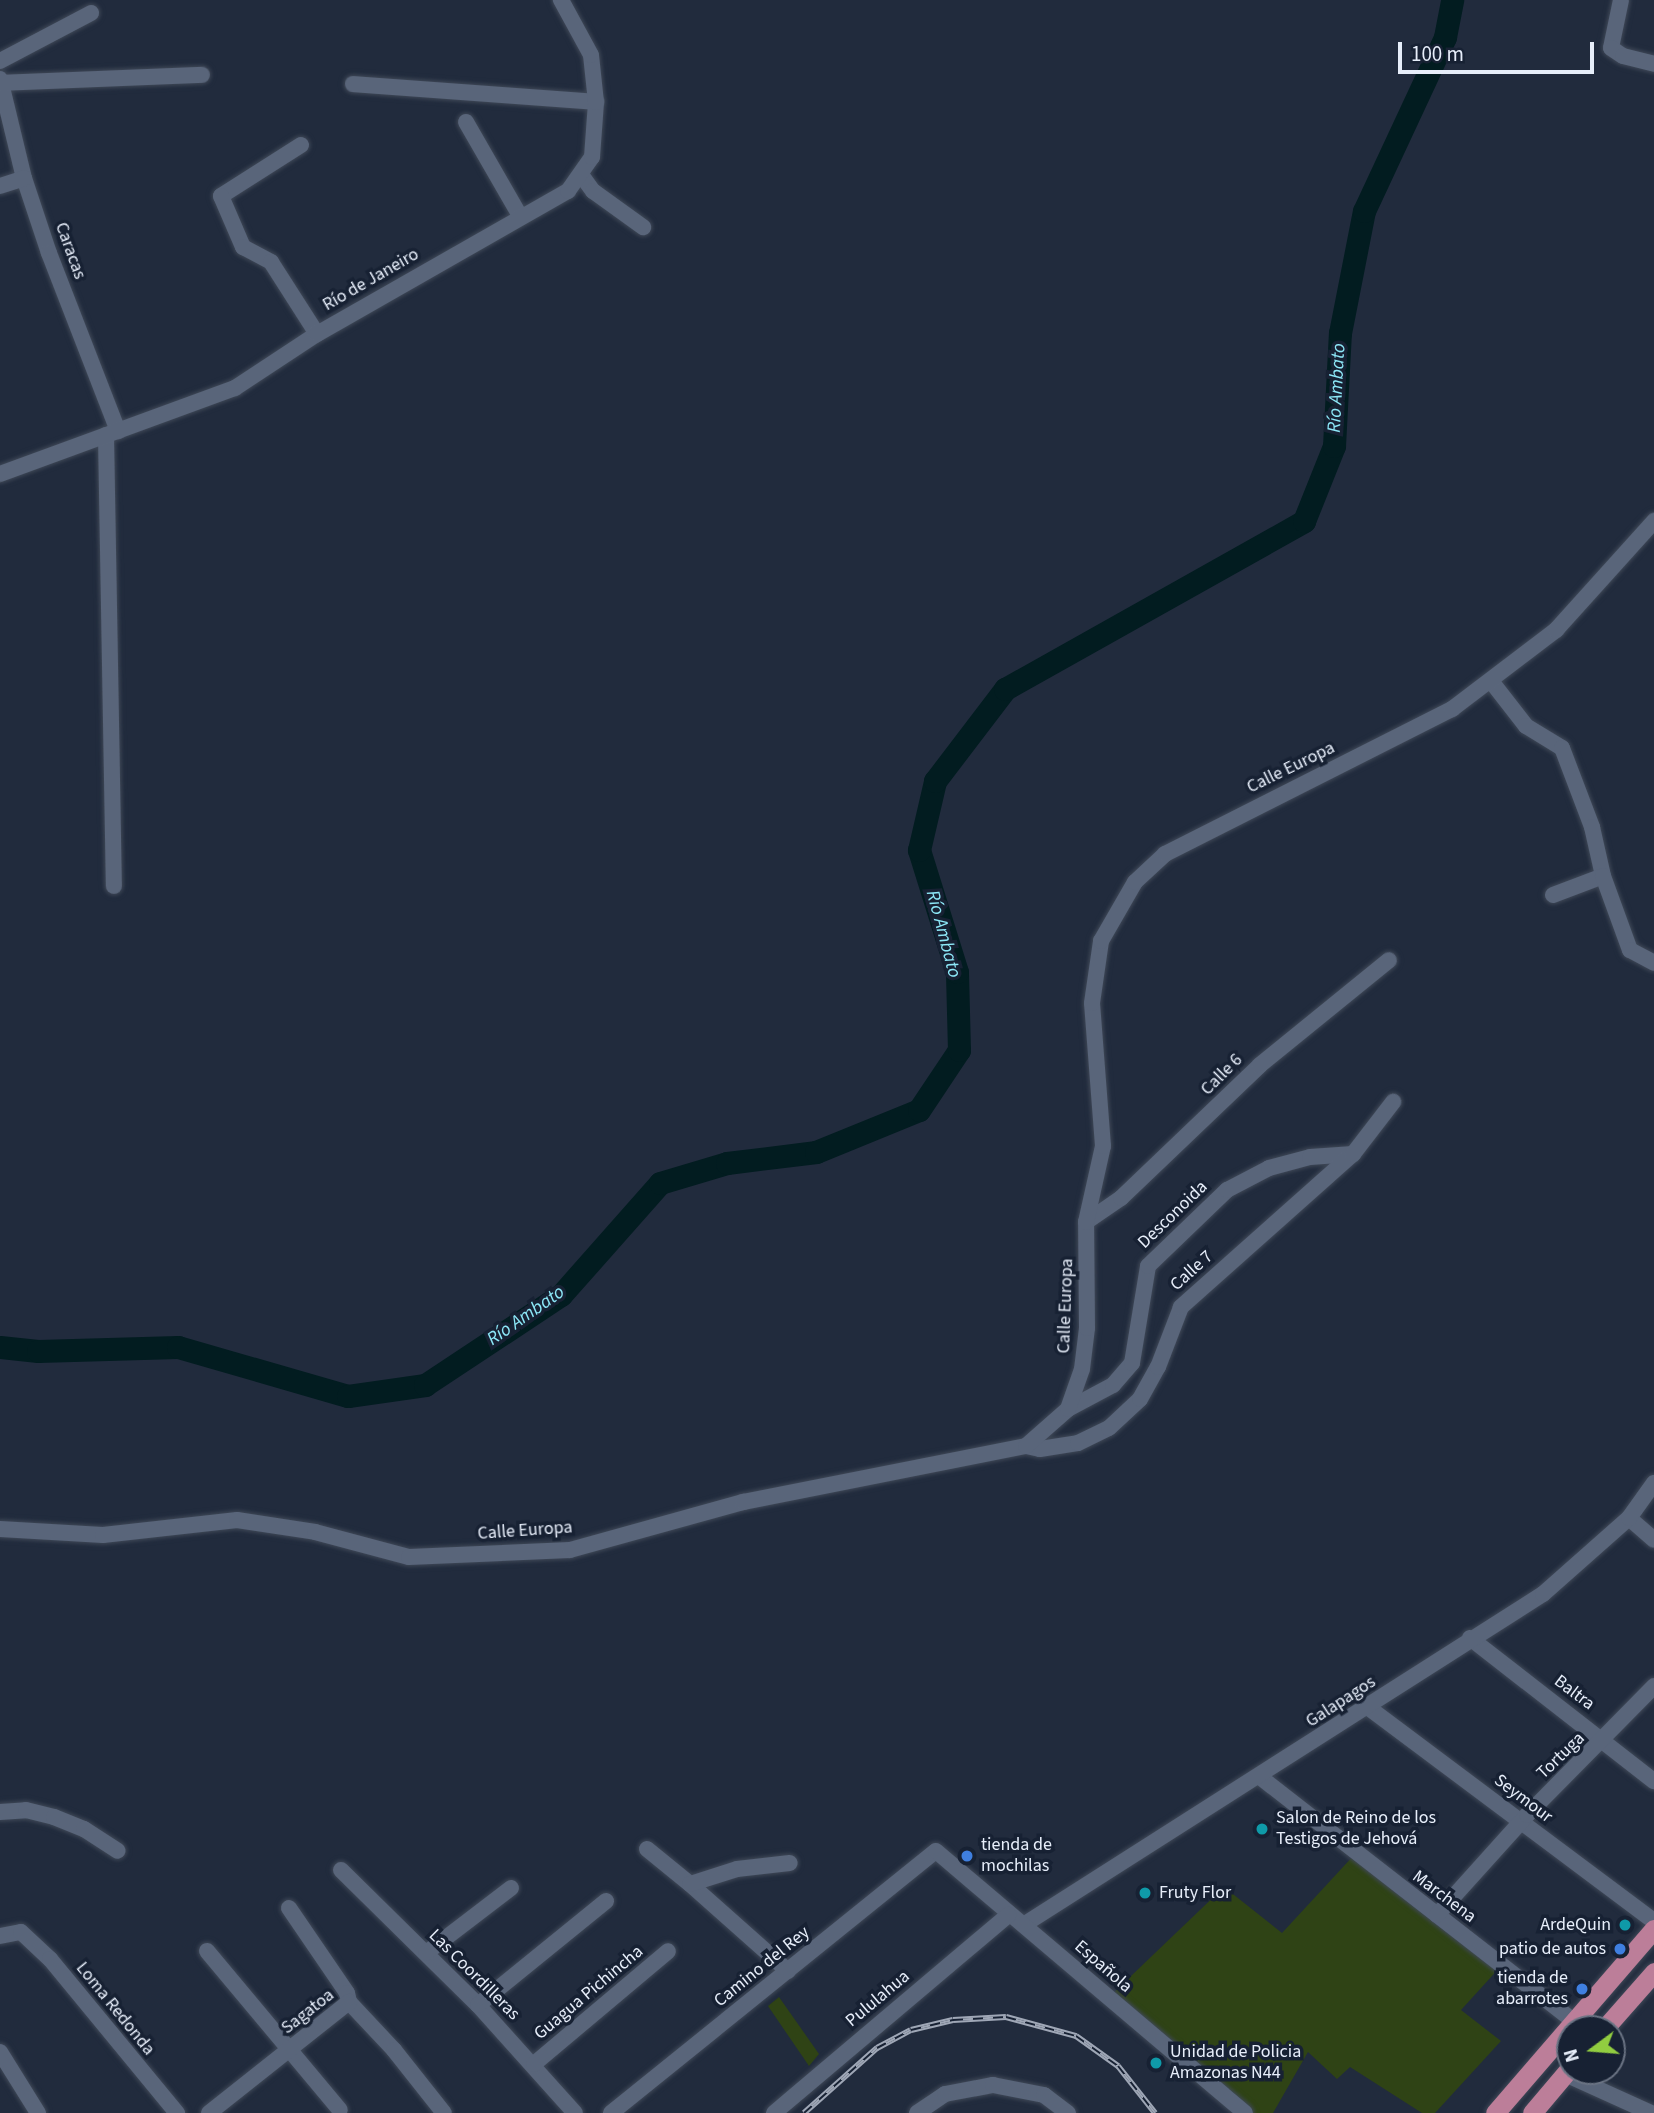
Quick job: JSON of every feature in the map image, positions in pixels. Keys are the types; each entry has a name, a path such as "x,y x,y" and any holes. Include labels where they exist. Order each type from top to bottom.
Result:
{"main road":[{"path":"1578,2015 1654,1929"},
{"path":"1616,2015 1654,1972"},
{"path":"1495,2113 1556,2041"},
{"path":"1532,2113 1556,2084"}],"street":[{"path":"561,0 591,55 596,102 592,157 582,176 593,191 643,228"},
{"path":"1621,0 1611,48 1623,56 1654,64"},
{"path":"0,61 91,13"},
{"path":"0,82 202,75"},
{"name":"Caracas","path":"0,82 24,178 112,433 114,886"},
{"path":"353,84 596,102"},
{"path":"466,122 520,216"},
{"path":"301,145 221,196 243,247 271,262 317,334"},
{"name":"Río de Janeiro","path":"0,474 235,388 317,334 520,216 550,202 582,176"},
{"path":"0,186 24,178"},
{"name":"Calle Europa","path":"0,1529 103,1535 237,1520 315,1532 409,1557 570,1550 743,1502 1026,1446 1068,1409 1082,1369 1087,1328 1086,1222 1103,1146 1094,1064 1095,972 1101,941 1135,882 1165,854 1452,709 1491,681 1584,602 1632,540 1654,521"},
{"path":"1491,681 1526,726 1562,748 1592,827 1603,876 1630,950 1654,963"},
{"path":"1553,895 1603,876"},
{"name":"Calle 6","path":"1086,1222 1121,1198 1260,1065 1389,960"},
{"name":"Calle 7","path":"1026,1446 1040,1448 1078,1443 1109,1428 1140,1399 1158,1367 1181,1307 1353,1154 1393,1102"},
{"name":"Desconoida","path":"1068,1409 1113,1385 1132,1363 1148,1266 1217,1199 1269,1168 1310,1157 1353,1154"},
{"name":"Galapagos","path":"1025,1924 1369,1708 1470,1638 1543,1594 1629,1518 1654,1483"},
{"path":"1629,1518 1654,1540"},
{"name":"Baltra","path":"1470,1638 1605,1740 1654,1781"},
{"name":"Tortuga","path":"1437,1915 1521,1821 1605,1740 1654,1686"},
{"name":"Seymour","path":"1369,1708 1654,1921"},
{"name":"Marchena","path":"1260,1777 1565,2015"},
{"path":"0,1812 26,1810 54,1817 118,1851"},
{"path":"647,1849 788,1971"},
{"name":"Española","path":"936,1851 1007,1915 1025,1924 1245,2113"},
{"name":"Camino del Rey","path":"611,2113 936,1851"},
{"path":"690,1884 737,1869 790,1863"},
{"name":"Las Coordilleras","path":"341,1870 478,2005 534,2064 575,2113"},
{"path":"426,1953 511,1888"},
{"path":"478,2005 606,1901"},
{"path":"289,1908 347,1993 349,2002"},
{"name":"Pululahua","path":"774,2113 1007,1915"},
{"name":"Loma Redonda","path":"0,1937 21,1933 50,1959 177,2113"},
{"path":"207,1951 340,2110"},
{"name":"Guagua Pichincha","path":"534,2064 668,1951"},
{"name":"Sagatoa","path":"209,2113 349,2002 394,2050 444,2113"},
{"path":"0,2052 38,2113"},
{"path":"917,2113 945,2094 993,2085 1044,2095 1068,2113"},
{"path":"1595,2085 1651,2113"}],"green space":[{"path":"1355,1854 1502,1965 1461,2010 1501,2041 1435,2113 1422,2113 1350,2067 1337,2079 1308,2052 1273,2113 1245,2113 1108,1998 1224,1887 1282,1933"},
{"path":"779,1997 819,2054 809,2066 768,2006"}],"waterway":[{"name":"Río Ambato","path":"0,1347 38,1351 178,1347 348,1396 425,1385 561,1295 660,1183 727,1163 816,1152 919,1110 959,1050 957,972 919,850 935,781 1005,689 1304,521 1334,446 1340,333 1364,211 1445,37 1452,0"}],"railway":[{"path":"804,2113 877,2048 911,2030 953,2020 1006,2017 1076,2036 1118,2066 1155,2113"}],"place":[{"name":"Salon de Reino de los Testigos de Jehová","path":"1262,1829"},
{"name":"tienda de mochilas","path":"967,1856"},
{"name":"Fruty Flor","path":"1145,1893"},
{"name":"ArdeQuin","path":"1625,1925"},
{"name":"patio de autos","path":"1620,1949"},
{"name":"tienda de abarrotes","path":"1582,1989"},
{"name":"Unidad de Policia Amazonas N44","path":"1156,2063"}]}
